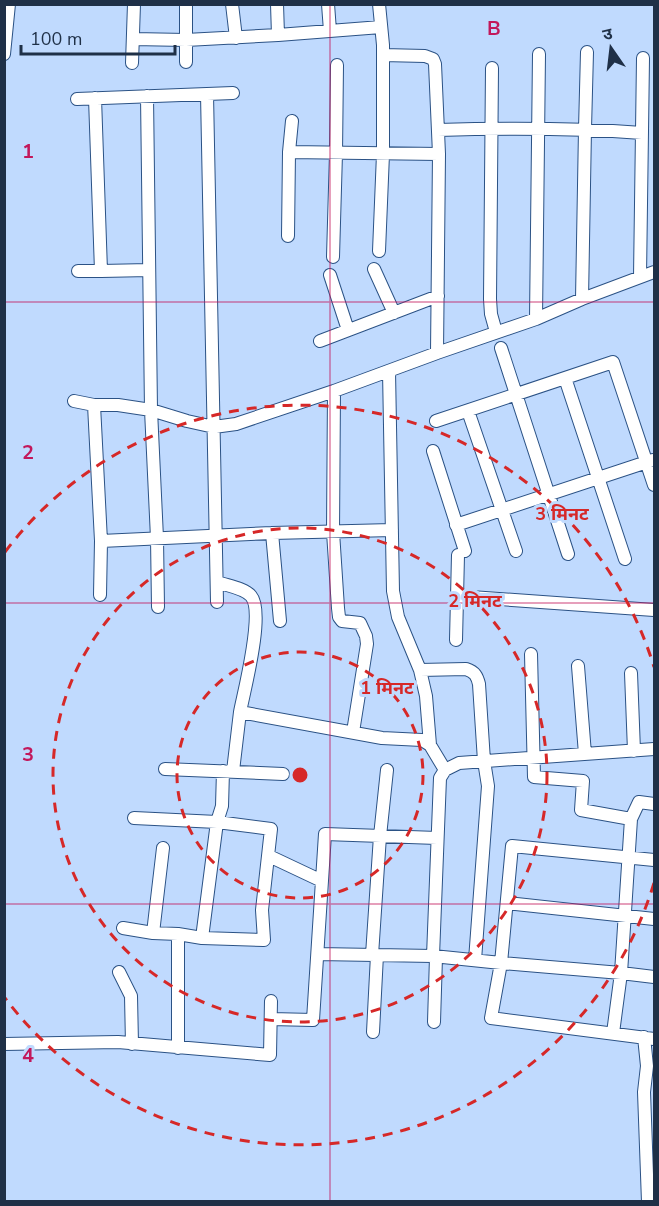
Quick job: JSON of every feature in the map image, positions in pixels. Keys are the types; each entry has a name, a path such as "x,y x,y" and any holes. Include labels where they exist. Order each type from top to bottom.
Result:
{"street":[{"path":"4,54 9,4"},
{"path":"132,63 134,4"},
{"path":"186,4 186,62"},
{"path":"232,4 236,38"},
{"path":"277,4 278,36"},
{"path":"328,4 330,31"},
{"path":"379,4 383,55 379,251"},
{"path":"133,39 186,40 278,36 381,27"},
{"path":"582,299 587,51"},
{"path":"536,319 539,54"},
{"path":"383,55 425,56 433,59 435,64 439,154 437,353"},
{"path":"640,277 643,58"},
{"path":"333,257 337,65"},
{"path":"492,68 489,299 496,332"},
{"path":"77,99 233,93"},
{"path":"207,94 217,603"},
{"path":"147,96 151,410 158,538 158,607"},
{"path":"95,99 101,271"},
{"path":"288,236 289,152 292,121"},
{"path":"438,130 538,128 642,133"},
{"path":"289,152 439,154"},
{"path":"374,269 394,313"},
{"path":"78,271 149,270"},
{"path":"74,401 151,410 214,427 236,424 334,392 536,319 654,272"},
{"path":"330,275 348,330"},
{"path":"320,341 438,296"},
{"path":"501,348 568,554"},
{"path":"436,421 613,362 651,460 654,485"},
{"path":"389,371 393,591 398,617 420,670 426,696 430,745 445,770"},
{"path":"565,378 625,559"},
{"path":"334,392 333,532 339,617 342,621 360,623 367,644 353,732"},
{"path":"94,405 101,541 100,595"},
{"path":"468,411 516,550"},
{"path":"433,452 456,525 461,553 456,640"},
{"path":"456,525 651,460"},
{"path":"101,541 392,530"},
{"path":"272,533 280,621"},
{"path":"202,938 217,822 257,625 255,605 251,595 217,582"},
{"path":"457,596 654,610"},
{"path":"531,654 534,777 583,781 581,810 631,819"},
{"path":"578,666 585,754"},
{"path":"420,670 466,669 477,676 480,684 484,761 488,786 475,960"},
{"path":"631,673 634,751"},
{"path":"240,712 382,738 422,740 430,745"},
{"path":"434,1022 437,838 440,778 445,770 459,763 654,749"},
{"path":"165,769 283,774"},
{"path":"373,1032 380,836 387,770"},
{"path":"613,1033 621,973 631,819 639,802 654,804"},
{"path":"123,928 202,938 264,940 262,910 271,829 217,822 134,818"},
{"path":"271,1019 313,1020 325,834 437,838"},
{"path":"648,1202 644,1092 649,1038 492,1018 501,963 512,846 654,860"},
{"path":"153,933 163,848"},
{"path":"269,855 322,880"},
{"path":"507,903 654,920"},
{"path":"178,934 178,1048"},
{"path":"318,954 434,957 654,977"},
{"path":"119,972 131,996 132,1044"},
{"path":"4,1044 118,1042 270,1055 271,1001"}]}
